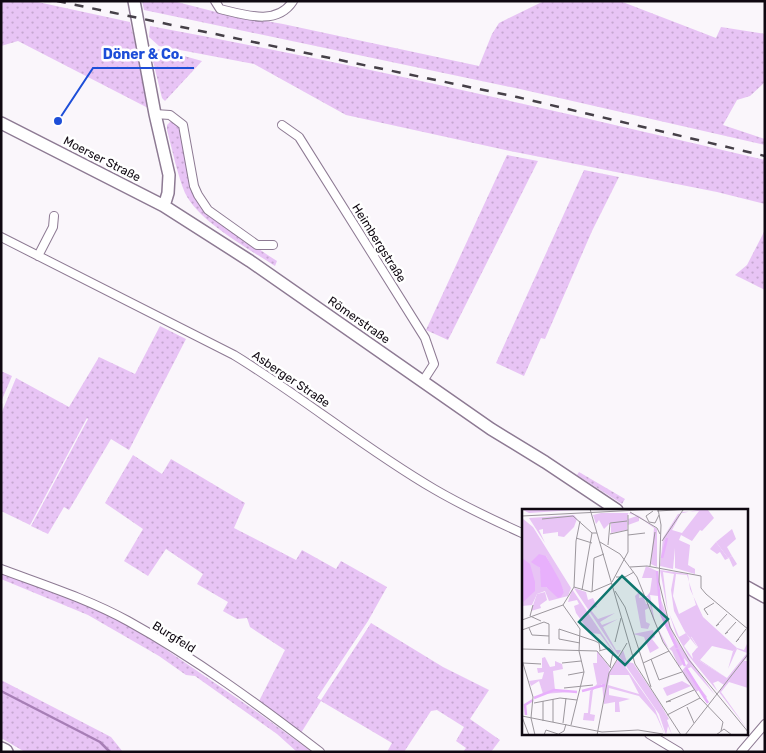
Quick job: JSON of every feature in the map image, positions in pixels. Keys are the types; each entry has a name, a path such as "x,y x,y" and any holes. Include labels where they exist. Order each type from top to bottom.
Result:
{"highway":[{"path":"1,750 5,752"}],"street":[{"path":"134,1 170,174 168,193 164,206"},
{"path":"215,1 220,10 265,17 280,14 293,1"},
{"path":"156,114 170,114 183,125 194,186 208,210 257,245 273,246"},
{"name":"Moerser Straße","path":"1,123 164,206"},
{"name":"Heimbergstraße","path":"282,125 299,137 425,338 434,364 423,381"},
{"name":"Römerstraße","path":"164,206 250,261 492,429 616,509"},
{"path":"38,256 53,227 54,216"},
{"name":"Asberger Straße","path":"1,237 234,355 434,489 522,533"},
{"name":"Burgfeld","path":"1,569 91,603 128,621 262,709 320,752"},
{"path":"748,588 765,597"},
{"path":"741,752 765,724"},
{"path":"652,736 679,752"}],"shaded area":[{"path":"1,1 33,1 130,22 148,108 18,41 1,46"},
{"path":"142,1 173,1 220,13 283,24 479,66 492,34 499,23 544,1 620,1 716,38 721,27 765,34 765,82 750,96 737,100 723,125 765,139 765,145 520,89 144,10"},
{"path":"150,26 381,72 765,160 765,204 717,192 510,151 346,115 254,64 159,46 149,37"},
{"path":"159,49 202,61 165,101 162,98 152,57 153,51"},
{"path":"175,121 182,136 191,188 196,198 260,250 277,261 275,266 225,234 192,204 182,186 167,130 167,125"},
{"path":"507,155 538,161 448,340 426,330"},
{"path":"584,170 619,177 592,231 545,339 541,338 524,376 496,363"},
{"path":"765,230 765,290 735,275 747,265"},
{"path":"160,326 186,339 129,450 111,439 69,510 64,507 48,534 31,526 87,418 30,525 1,511 1,414 16,378 69,407 99,357 135,374"},
{"path":"1,371 12,376 1,402"},
{"path":"133,455 162,474 171,459 245,503 234,528 296,560 302,550 336,569 341,561 387,587 368,621 317,698 321,700 371,623 443,667 489,690 470,719 500,740 491,752 463,752 466,748 456,741 464,727 437,710 431,711 404,752 387,752 392,743 321,701 301,733 259,701 285,650 250,627 247,618 237,619 223,611 228,602 197,584 203,574 166,549 148,576 124,561 143,529 105,503"},
{"path":"579,472 625,499 622,504 577,475"},
{"path":"1,572 93,607 139,631 312,752 297,752 277,734 195,676 186,675 159,656 88,615 1,579"},
{"path":"1,680 111,737 123,752 25,752 1,738"}],"waterway":[{"path":"1,691 100,742 110,752"}],"railway":[{"path":"57,1 517,97 765,156"}],"place":[{"name":"Döner & Co.","path":"58,121"}]}
